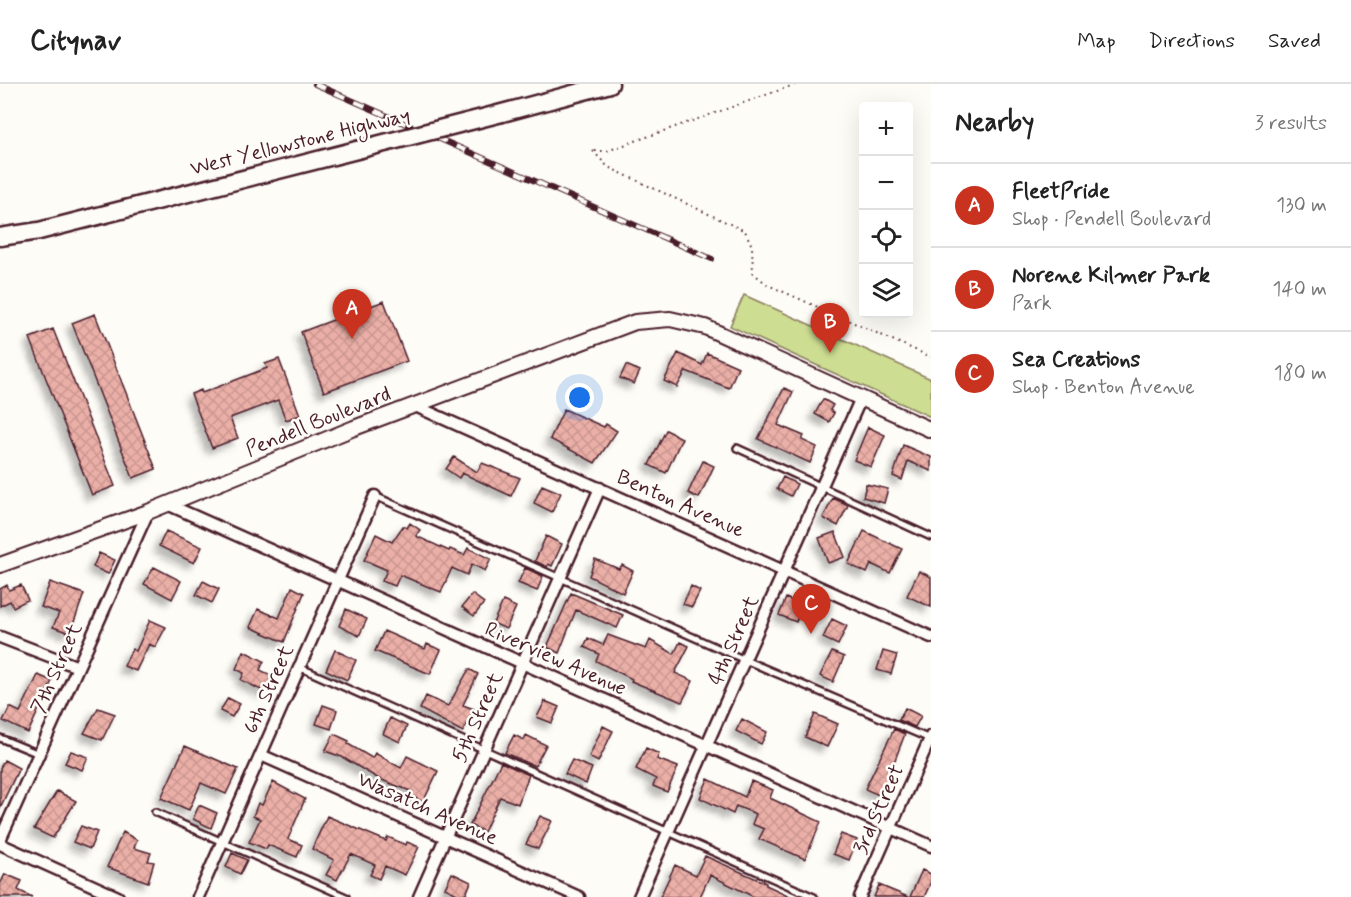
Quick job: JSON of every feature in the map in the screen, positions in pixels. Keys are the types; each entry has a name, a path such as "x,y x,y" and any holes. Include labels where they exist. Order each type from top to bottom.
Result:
{"main road":[{"name":"West Yellowstone Highway","path":"0,237 39,231 609,84"}],"street":[{"name":"Pendell Boulevard","path":"0,565 148,512 618,326 652,319 670,319 705,327 931,430"},
{"name":"4th Street","path":"639,897 861,398"},
{"name":"Benton Avenue","path":"414,405 931,637"},
{"name":"5th Street","path":"419,897 600,488"},
{"name":"6th Street","path":"198,897 375,496"},
{"name":"Riverview Avenue","path":"167,504 336,582 931,846"},
{"name":"7th Street","path":"0,840 148,512"},
{"path":"0,637 78,667"},
{"name":"3rd Street","path":"860,897 931,738"},
{"name":"Wasatch Avenue","path":"261,755 579,897"},
{"path":"0,844 118,897"}],"lane":[{"path":"736,448 821,489 931,537"},
{"path":"375,496 745,660 931,738"},
{"path":"299,667 814,897"},
{"path":"0,738 39,754"},
{"path":"155,812 346,897"}],"path":[{"path":"797,84 607,151 593,151 608,167 745,231 752,246 753,273 768,285 931,357"}],"green space":[{"path":"744,295 931,379 931,417 730,326"}],"building":[{"path":"384,301 407,361 324,392 301,332"},
{"path":"95,314 156,469 133,478 72,323"},
{"path":"53,329 115,486 92,495 30,338"},
{"path":"678,353 702,365 707,353 738,367 729,388 686,371 677,387 664,381"},
{"path":"279,359 300,415 286,420 278,400 230,418 238,438 212,448 191,394 201,390 202,393 267,368 265,364"},
{"path":"626,365 640,371 634,384 620,378"},
{"path":"784,388 793,392 778,425 804,436 802,440 817,447 810,463 758,439"},
{"path":"823,399 833,405 830,410 834,413 829,422 815,414"},
{"path":"564,409 604,427 606,424 617,431 595,463 550,439"},
{"path":"868,427 885,435 871,467 854,460"},
{"path":"666,430 682,438 666,473 649,465"},
{"path":"903,445 931,457 931,471 908,461 902,480 893,476"},
{"path":"454,457 477,472 482,463 520,478 511,496 462,473 459,478 446,469"},
{"path":"703,461 714,466 699,498 688,493"},
{"path":"783,477 797,484 791,496 777,489"},
{"path":"866,484 888,489 884,503 863,497"},
{"path":"542,485 561,493 552,512 534,503"},
{"path":"833,498 848,505 838,526 823,518"},
{"path":"410,523 420,530 416,536 449,551 450,549 464,555 468,548 491,559 485,571 472,564 467,575 452,568 441,592 400,575 395,586 382,581 387,570 364,560 376,534 392,542 403,526 407,528"},
{"path":"166,531 202,547 194,563 159,546"},
{"path":"864,531 902,549 890,573 871,564 867,573 848,564"},
{"path":"835,532 845,557 828,563 819,538"},
{"path":"546,536 562,544 552,566 548,564 547,567 535,561"},
{"path":"99,553 115,560 108,574 93,567"},
{"path":"595,559 619,569 622,565 633,571 623,593 589,576"},
{"path":"154,567 181,581 172,599 144,584"},
{"path":"525,568 543,576 537,591 518,583"},
{"path":"919,571 931,577 931,607 907,596"},
{"path":"203,581 219,589 212,603 196,595"},
{"path":"50,582 84,594 70,633 53,627 59,613 41,607"},
{"path":"7,585 9,590 21,585 28,600 13,607 10,601 0,606 0,589"},
{"path":"691,586 700,591 692,607 683,604"},
{"path":"292,587 304,593 284,642 250,627 258,609 279,618"},
{"path":"571,593 623,615 617,628 576,610 559,653 547,647"},
{"path":"472,594 484,603 474,616 462,607"},
{"path":"786,598 803,606 796,622 779,615"},
{"path":"503,601 516,607 506,629 493,623"},
{"path":"346,609 367,619 359,636 339,626"},
{"path":"832,619 847,626 838,645 823,638"},
{"path":"150,620 166,627 155,647 149,644 136,671 124,666 132,649 136,651"},
{"path":"384,631 425,649 427,644 441,650 430,674 375,651"},
{"path":"608,635 646,649 650,640 674,654 680,642 689,646 675,673 693,681 682,702 631,681 632,679 596,661 599,654 584,647 588,638 603,645"},
{"path":"335,650 356,660 347,680 326,670"},
{"path":"244,651 264,661 260,670 273,676 265,692 241,680 244,673 236,669"},
{"path":"883,651 897,655 891,674 877,670"},
{"path":"832,652 844,657 833,682 820,676"},
{"path":"469,669 478,674 463,705 474,709 463,732 420,709 426,696 448,706"},
{"path":"38,675 52,681 28,733 3,721 10,707 20,712"},
{"path":"228,698 240,704 232,717 220,711"},
{"path":"545,701 559,707 552,723 537,717"},
{"path":"323,705 337,710 331,729 316,724"},
{"path":"98,708 115,714 102,740 84,733"},
{"path":"905,708 921,716 915,727 899,720"},
{"path":"815,714 838,724 827,747 805,737"},
{"path":"390,718 407,726 400,742 383,734"},
{"path":"742,719 767,732 761,744 736,731"},
{"path":"603,726 613,731 598,762 589,757"},
{"path":"894,729 905,734 881,796 865,789"},
{"path":"334,734 349,741 348,744 372,758 375,753 401,768 407,756 438,771 423,802 411,796 413,792 379,779 342,757 325,751"},
{"path":"514,735 524,740 526,735 546,745 535,766 505,753"},
{"path":"185,746 238,769 226,794 201,783 189,810 161,798"},
{"path":"646,748 659,754 657,759 678,767 667,792 653,786 656,779 636,769"},
{"path":"71,751 88,757 82,770 65,763"},
{"path":"4,760 19,768 0,808 0,768"},
{"path":"572,760 592,768 586,784 565,774"},
{"path":"501,762 529,775 518,804 500,797 484,832 470,825"},
{"path":"708,779 745,797 751,781 773,790 770,798 821,822 805,859 759,839 764,829 752,824 756,814 736,806 733,814 700,798"},
{"path":"273,782 305,799 288,839 302,845 297,857 268,845 266,849 249,842 260,819 253,816 258,803 262,805"},
{"path":"57,791 76,801 53,838 34,829"},
{"path":"199,805 217,813 211,828 193,819"},
{"path":"327,816 386,841 388,837 406,845 407,842 419,847 405,875 385,866 379,879 370,875 375,865 351,854 337,880 326,875 334,860 312,849"},
{"path":"540,816 552,821 538,849 526,844"},
{"path":"81,826 97,832 90,849 73,842"},
{"path":"123,832 137,840 134,848 151,853 148,861 154,862 148,882 107,867"},
{"path":"841,834 857,840 849,860 833,854"},
{"path":"232,853 247,860 240,874 226,867"},
{"path":"705,856 792,897 754,897 710,875 700,897 660,897 675,865 696,875"},
{"path":"922,870 931,874 931,882 924,897 910,897"},
{"path":"452,873 471,882 466,894 459,895 445,888"},
{"path":"5,874 22,881 18,890 32,897 0,897 0,885"},
{"path":"879,885 908,897 874,897"}],"railway":[{"path":"315,84 712,259"}],"place":[{"name":"FleetPride","path":"352,339"},
{"name":"Norene Kilmer Park","path":"830,353"},
{"name":"Sea Creations","path":"811,634"}]}
